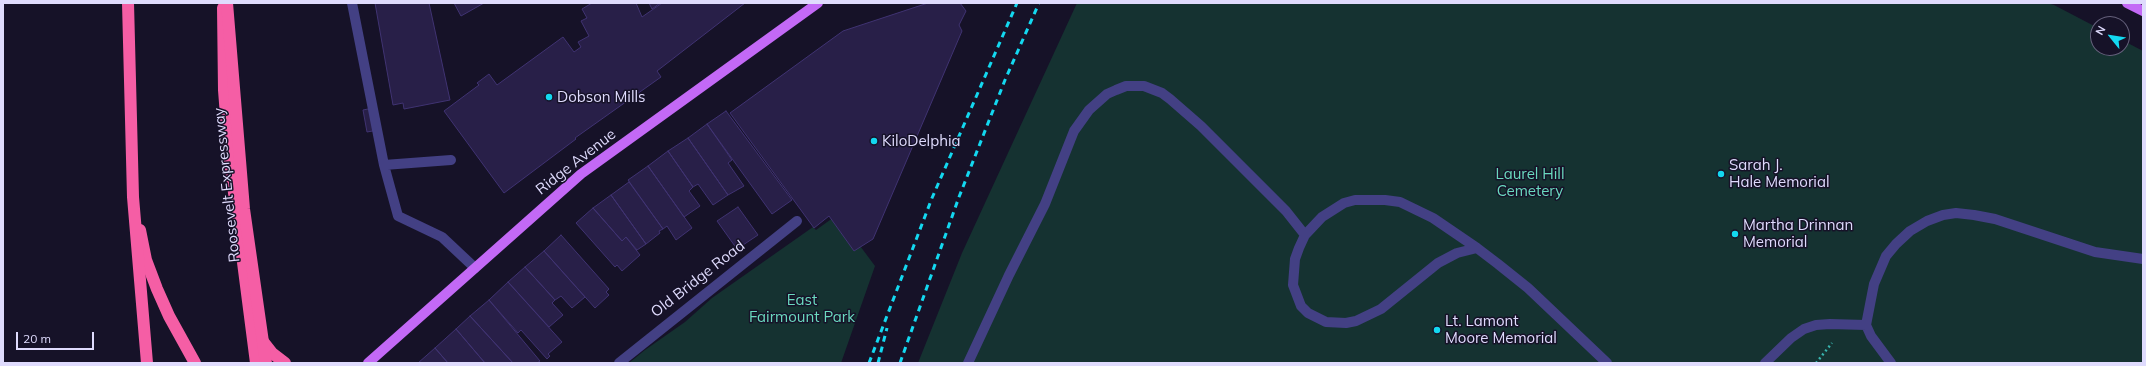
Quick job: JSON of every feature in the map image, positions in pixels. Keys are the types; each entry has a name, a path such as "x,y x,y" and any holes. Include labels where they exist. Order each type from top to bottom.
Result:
{"highway":[{"path":"128,3 148,363"},
{"path":"128,3 133,197 148,363"},
{"path":"223,3 224,90 229,154 256,363"},
{"name":"Roosevelt Expressway","path":"227,3 244,208 266,363"},
{"path":"140,230 146,260 168,316 195,363"},
{"path":"250,318 260,338 272,353 285,363"}],"main road":[{"name":"Ridge Avenue","path":"368,363 581,174 818,3"},
{"path":"2127,3 2143,11"}],"lane":[{"path":"352,3 384,165 398,216 442,237 475,268"},
{"path":"968,363 1009,275 1045,204 1074,131 1089,110 1107,94 1126,86 1144,86 1152,88 1170,99 1201,126 1286,211 1305,235"},
{"path":"384,165 451,160"},
{"path":"1477,248 1457,253 1438,263 1393,300 1370,315 1356,321 1337,323 1316,318 1301,306 1293,285 1295,259 1305,235 1322,217 1344,203 1355,200 1385,200 1400,202 1420,210 1477,248 1528,288 1607,363"},
{"path":"1891,363 1877,346 1866,325 1874,284 1886,256 1910,231 1927,221 1943,215 1956,213 1994,219 2095,252 2143,259"},
{"name":"Old Bridge Road","path":"619,363 796,221"},
{"path":"1765,363 1791,338 1804,329 1816,325 1830,324 1866,325"}],"green space":[{"name":"Laurel Hill Cemetery","path":"1077,3 2047,3 2054,5 2090,24 2090,56 2130,56 2130,44 2143,51 2143,363 918,363 962,253"},
{"name":"East Fairmount Park","path":"837,215 875,266 841,363 629,363 685,322 712,298 813,227 816,230"}],"building":[{"path":"375,3 429,3 450,100 404,109 403,103 393,105"},
{"path":"454,3 484,3 461,16"},
{"name":"Dobson Mills","path":"592,3 636,3 642,17 662,3 745,3 657,71 661,77 575,138 576,139 504,193 444,111 479,85 477,83 489,74 497,85 563,37 574,52 581,47 578,42 589,36 581,21 587,18 582,9"},
{"path":"649,3 660,3 652,9"},
{"path":"928,3 960,3 966,11 959,25 962,31 873,239 854,251 829,216 814,228 730,113 843,31"},
{"path":"373,108 378,130 367,132 363,110"},
{"path":"726,111 792,200 772,214 707,124"},
{"path":"707,124 732,160 728,163 744,186 728,195 688,138"},
{"path":"688,138 728,195 713,205 698,184 693,187 668,151"},
{"path":"668,151 693,187 689,191 700,206 684,217 648,166"},
{"path":"648,166 692,228 676,240 667,226 663,229 628,180"},
{"path":"629,182 663,229 646,244 611,195"},
{"path":"611,195 646,244 637,250 626,237 622,241 593,208"},
{"path":"738,207 758,235 737,249 717,221"},
{"path":"593,208 622,241 626,237 640,255 622,271 617,265 615,267 576,223"},
{"path":"561,235 609,289 606,292 609,295 595,308 544,251"},
{"path":"544,251 585,297 572,308 561,296 555,300 525,267"},
{"path":"525,267 555,300 552,303 563,315 549,327 508,282"},
{"path":"508,282 562,342 548,354 550,356 547,359 521,330 518,333 489,300"},
{"path":"489,300 540,361 537,363 513,363 470,316"},
{"path":"470,316 513,363 485,363 456,329"},
{"path":"456,329 485,363 448,363 435,348"},
{"path":"435,348 448,363 418,363"}],"railway":[{"path":"869,363 932,198 1017,3"},
{"path":"900,363 959,197 1005,80 1039,3"},
{"path":"878,363 887,328"}],"place":[{"name":"Dobson Mills","path":"549,97"},
{"name":"KiloDelphia","path":"874,141"},
{"name":"Sarah J. Hale Memorial","path":"1721,174"},
{"name":"Martha Drinnan Memorial","path":"1735,234"},
{"name":"Lt. Lamont Moore Memorial","path":"1437,330"}]}
